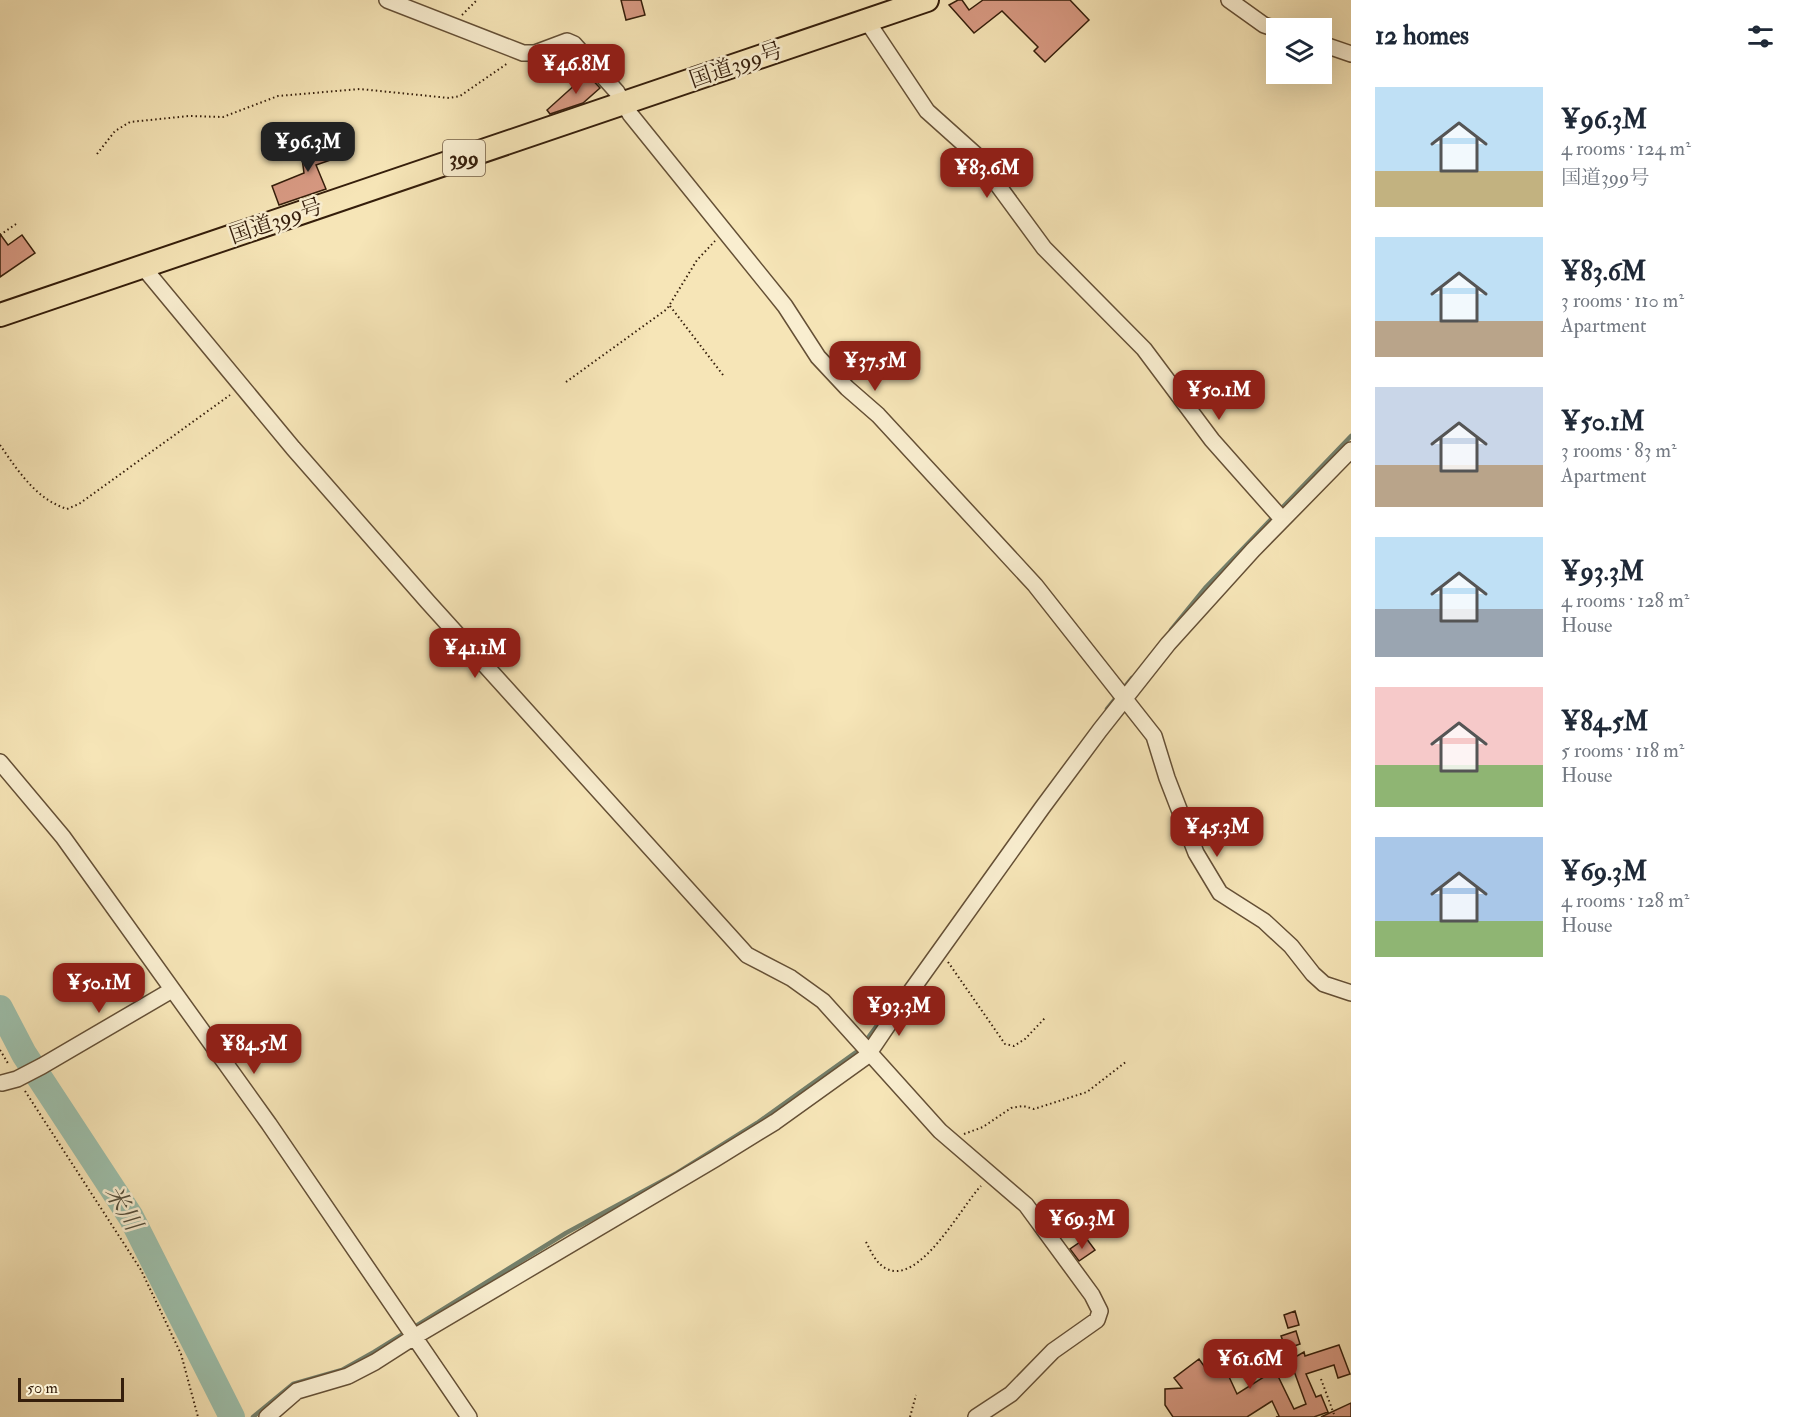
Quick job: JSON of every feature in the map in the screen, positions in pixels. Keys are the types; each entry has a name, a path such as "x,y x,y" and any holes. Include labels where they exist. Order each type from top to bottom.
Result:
{"highway":[{"name":"国道399号","path":"0,315 927,0"}],"street":[{"path":"387,0 523,53 535,53 567,41 574,44 617,92 630,114 791,314 818,357 878,416 1035,585 1122,693 1154,736 1167,778 1196,853 1220,894 1264,921 1291,946 1324,984 1351,993"},
{"path":"1229,0 1266,26"},
{"path":"867,21 927,111 975,154 1044,248 1144,349 1212,440 1279,515"},
{"path":"1332,47 1351,54"},
{"path":"143,267 242,387 428,602 747,955 791,978 823,1001 940,1131 1026,1205 1092,1295 1100,1311 1097,1320 1053,1352 1011,1394 976,1417"},
{"path":"267,1417 297,1391 348,1376 775,1122 867,1056 866,1047 934,958 1122,693 1176,635 1279,515 1351,450"},
{"path":"0,762 63,837 269,1124 469,1417"},
{"path":"2,1083 42,1066 172,990"}],"path":[{"path":"97,154 115,131 130,122 189,116 223,117 278,96 360,89 449,98 460,96 523,53"},
{"path":"0,235 16,224"},
{"path":"566,382 669,306 697,260 725,230"},
{"path":"669,306 723,375"},
{"path":"0,445 12,463 44,499 67,509 79,504 242,387"},
{"path":"934,958 947,962 1005,1044 1014,1046 1045,1018"},
{"path":"0,1050 22,1076 141,1270 181,1354 198,1417"},
{"path":"950,1139 983,1127 1011,1108 1023,1106 1034,1110 1088,1092 1127,1061"},
{"path":"866,1242 877,1261 885,1269 894,1271 907,1268 934,1248 970,1196 992,1175"},
{"path":"1321,1379 1335,1417"},
{"path":"910,1417 916,1395"}],"building":[{"path":"621,0 641,0 645,15 626,20"},
{"path":"962,0 969,10 983,0 1070,0 1089,20 1045,62 1034,51 1038,47 1002,11 974,33 949,5"},
{"path":"587,74 600,88 583,103 550,114 547,110"},
{"path":"336,138 342,156 316,165 326,189 279,205 272,186 304,173 301,151"},
{"path":"0,234 8,245 22,235 35,253 0,277"},
{"path":"1086,1238 1095,1250 1079,1261 1070,1249"},
{"path":"1295,1311 1299,1325 1288,1328 1284,1315"},
{"path":"1296,1331 1300,1344 1286,1349 1281,1336"},
{"path":"1339,1345 1350,1374 1338,1378 1334,1365 1306,1374 1316,1397 1321,1395 1328,1412 1314,1417 1276,1417 1279,1416 1272,1401 1247,1417 1173,1417 1165,1405 1165,1389 1182,1388 1174,1378 1199,1359 1209,1373 1224,1366 1237,1394 1275,1370 1294,1409 1306,1404 1290,1360 1304,1352 1305,1356"},
{"path":"1351,1403 1351,1417 1321,1417"}],"waterway":[{"path":"1171,630 1206,587 1351,436"},
{"path":"1107,709 1132,678"},
{"path":"253,1417 293,1384 342,1370 566,1233 677,1173 757,1123 859,1050 903,990"},
{"name":"米川","path":"0,1008 24,1054 131,1217 232,1417"}]}
